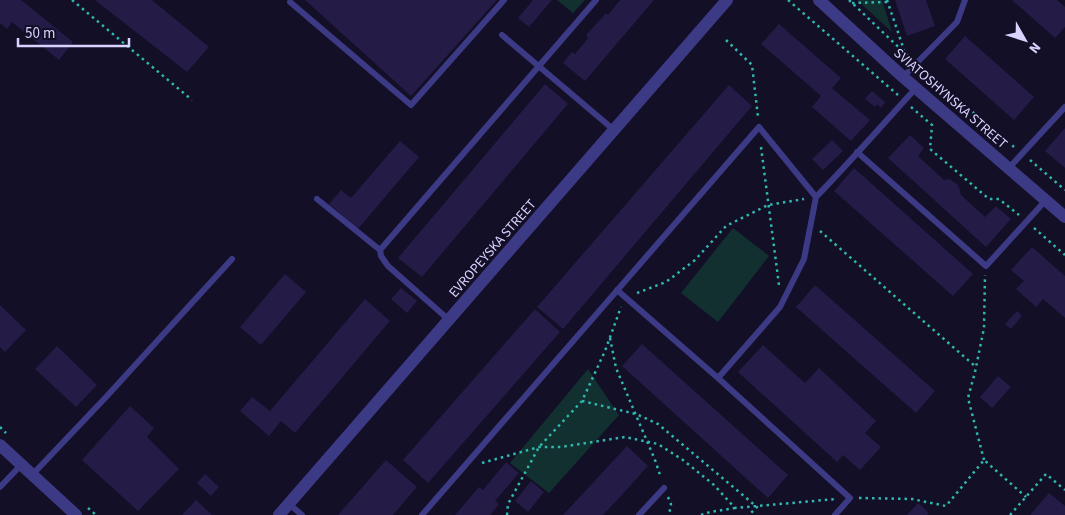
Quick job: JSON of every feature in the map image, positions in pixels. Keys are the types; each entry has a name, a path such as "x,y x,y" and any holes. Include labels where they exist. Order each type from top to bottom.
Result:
{"street":[{"name":"EVROPEYSKA STREET","path":"279,515 726,0"},
{"name":"SVIATOSHYNSKA STREET","path":"819,0 903,77 1065,217"},
{"path":"0,445 76,515"}],"lane":[{"path":"290,2 411,105 504,0"},
{"path":"380,250 596,0"},
{"path":"903,77 957,22 965,0"},
{"path":"502,35 614,130"},
{"path":"718,378 780,307 804,259 816,197 916,88"},
{"path":"1008,169 1065,107"},
{"path":"422,515 759,127 816,197"},
{"path":"857,152 986,266 1046,200"},
{"path":"317,199 380,250 381,256 388,266 449,320"},
{"path":"32,475 114,389 232,259"},
{"path":"617,290 718,378 850,498 835,515"},
{"path":"0,487 21,465"},
{"path":"639,515 664,488"},
{"path":"289,504 302,515"}],"path":[{"path":"72,0 192,100"},
{"path":"788,0 932,125 930,149 989,198 999,199 1065,256"},
{"path":"851,1 887,1 904,52"},
{"path":"851,1 916,63 1065,190"},
{"path":"726,40 752,65 778,275 780,307"},
{"path":"507,515 508,504 539,447 582,400 610,337 625,297 666,282 695,260 726,226 768,205 816,197"},
{"path":"811,224 976,367"},
{"path":"986,266 984,328 968,398 984,460 1026,497"},
{"path":"610,337 616,368 655,460 670,504 669,515"},
{"path":"582,400 636,414 658,424 756,506"},
{"path":"463,467 539,447 560,447 625,437 658,444 714,485 735,508"},
{"path":"701,515 735,508 850,498 912,499 946,506 984,460"},
{"path":"1010,515 1046,474 1065,490"},
{"path":"749,515 756,506"}],"green space":[{"path":"557,0 585,0 573,13"},
{"path":"857,0 882,0 892,32"},
{"path":"733,228 769,256 718,322 681,293"},
{"path":"588,369 619,415 549,493 510,463"}],"building":[{"path":"0,0 21,0 73,42 59,60 12,22 7,29 0,23"},
{"path":"95,0 152,0 209,47 187,72"},
{"path":"305,0 497,0 411,96"},
{"path":"533,0 552,0 529,27 518,18"},
{"path":"620,0 654,0 585,81 563,63 572,52 575,54 588,38 586,35 606,13 608,15"},
{"path":"895,0 926,0 935,26 907,36"},
{"path":"1012,0 1057,0 1065,7 1065,27 1055,38"},
{"path":"779,24 841,78 832,88 870,120 851,141 812,107 821,96 761,44"},
{"path":"965,36 1034,97 1014,120 945,59"},
{"path":"545,84 568,104 422,277 398,258"},
{"path":"729,85 752,106 563,329 537,307"},
{"path":"872,91 885,102 881,108 877,104 875,107 865,99"},
{"path":"1065,128 1065,168 1045,151"},
{"path":"910,135 924,148 918,156 944,180 949,179 957,184 961,195 985,217 996,206 1011,219 986,247 888,158"},
{"path":"832,140 843,151 823,170 812,159"},
{"path":"400,141 419,157 358,229 329,204 341,190 351,198"},
{"path":"854,168 973,274 953,296 834,191"},
{"path":"1032,247 1065,276 1065,318 1043,299 1036,307 1016,289 1024,281 1011,270"},
{"path":"285,274 306,292 261,345 240,327"},
{"path":"815,285 935,391 916,413 796,307"},
{"path":"401,288 417,301 407,313 391,299"},
{"path":"365,299 390,321 295,433 281,421 269,436 240,411 252,397 270,411"},
{"path":"0,305 26,330 5,352 0,347"},
{"path":"535,309 560,332 428,483 403,460"},
{"path":"1017,311 1022,316 1011,329 1005,324"},
{"path":"642,344 788,475 768,498 622,366"},
{"path":"763,345 805,383 819,368 876,421 865,433 881,447 860,470 843,455 837,462 738,372"},
{"path":"57,346 97,385 76,407 35,369"},
{"path":"998,376 1011,387 992,408 980,397"},
{"path":"130,406 154,428 147,437 179,469 138,511 82,460"},
{"path":"627,446 648,466 620,497 603,515 563,515"},
{"path":"386,460 417,487 393,515 338,515"},
{"path":"506,462 519,473 495,501 499,504 490,515 455,515 479,487 483,490"},
{"path":"205,474 219,487 211,496 197,483"},
{"path":"531,481 544,492 528,512 515,501"},
{"path":"1049,493 1065,506 1065,515 1030,515"},
{"path":"196,500 212,515 182,515"},
{"path":"918,503 929,513 927,515 907,515"}]}
